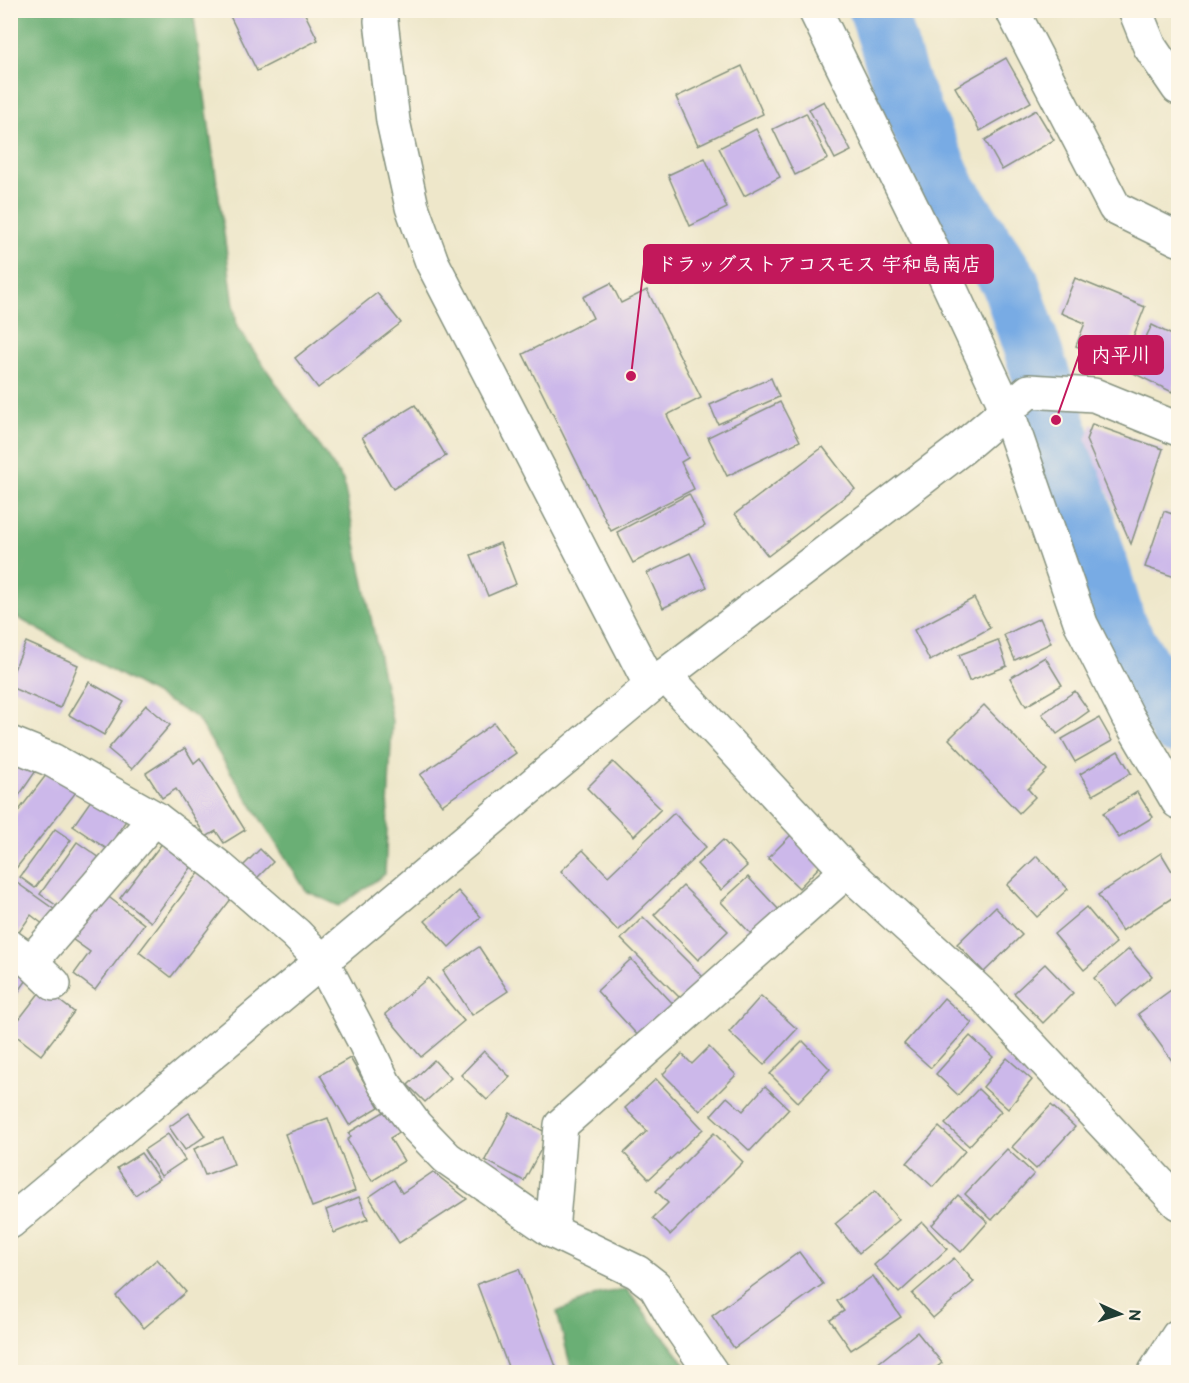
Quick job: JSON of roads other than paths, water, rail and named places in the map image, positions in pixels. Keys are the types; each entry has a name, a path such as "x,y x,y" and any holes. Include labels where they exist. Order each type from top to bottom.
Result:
{"street":[{"path":"815,10 926,234 1018,400 1081,624 1128,717 1179,802"},
{"path":"1012,10 1115,208 1179,239"},
{"path":"1135,10 1150,47 1179,88"},
{"path":"381,21 396,131 412,207 432,262 658,681 847,871 985,998 1179,1203"},
{"path":"10,1222 658,681 961,449 1018,400 1075,393 1094,395 1176,422"},
{"path":"15,752 52,760 155,818 219,867 296,934 322,961 384,1083 416,1126 447,1158 552,1231 637,1272 655,1286 711,1372"},
{"path":"32,964 155,818"},
{"path":"552,1231 561,1125 847,871"},
{"path":"1155,1372 1179,1336"}],"waterway":[{"path":"878,10 901,84 948,190 1010,282 1056,420 1118,628 1178,726"}],"place":[{"name":"ドラッグストアコスモス 宇和島南店","path":"631,376"},
{"name":"内平川","path":"1056,420"}]}
